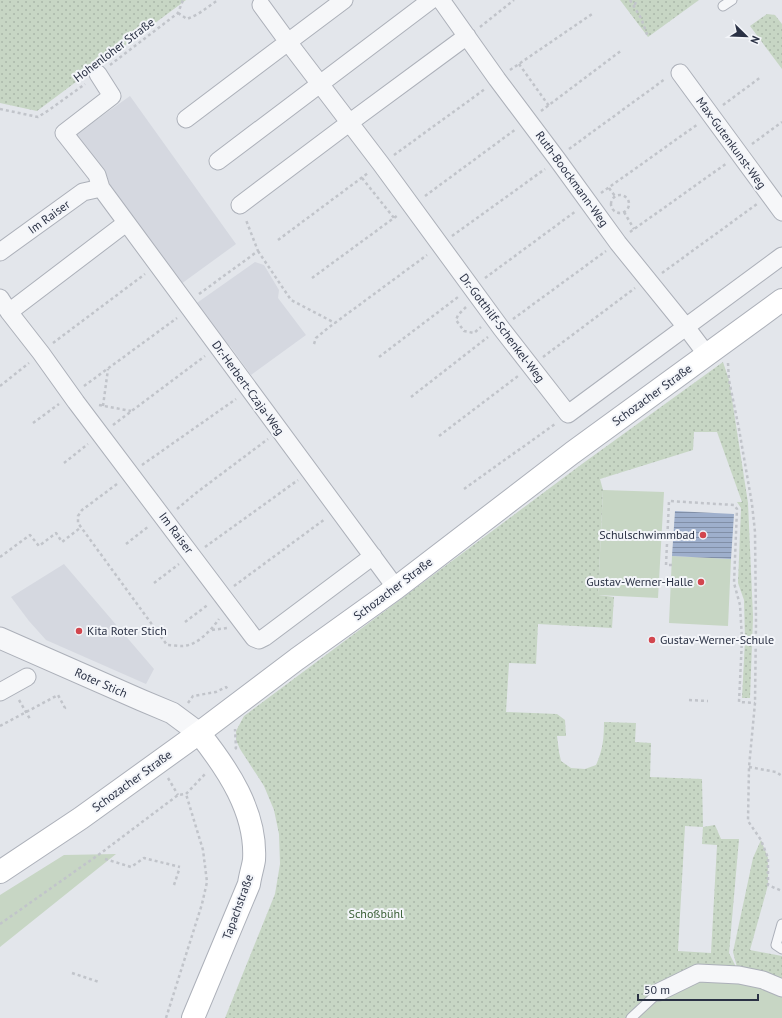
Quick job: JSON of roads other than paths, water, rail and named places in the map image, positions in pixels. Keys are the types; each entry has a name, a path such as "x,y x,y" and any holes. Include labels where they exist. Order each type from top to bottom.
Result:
{"main road":[{"name":"Schozacher Straße","path":"0,872 81,818 198,733 297,659 396,588 572,453 782,300"},
{"name":"Tapachstraße","path":"193,1018 249,884 254,860 250,826 239,794 220,760 198,733"}],"street":[{"path":"186,119 344,0"},
{"path":"218,161 431,0"},
{"name":"Ruth-Boockmann-Weg","path":"441,0 497,79 529,120 553,162 583,206 618,243 646,283 686,327 707,355"},
{"name":"Dr.-Gotthilf-Schenkel-Weg","path":"261,6 319,84 352,121 381,164 501,328 525,371 568,414 686,327"},
{"path":"240,205 467,36"},
{"name":"Dr.-Herbert-Czaja-Weg","path":"98,74 112,96 64,133 97,175 101,188 126,223 396,588"},
{"name":"Max-Gutenkunst-Weg","path":"674,75 705,118 739,154 782,212"},
{"name":"Im Raiser","path":"0,252 83,192 101,188"},
{"name":"Im Raiser","path":"126,223 4,305 254,638 259,640 265,637 373,556"},
{"path":"686,327 782,256"},
{"name":"Roter Stich","path":"0,638 172,713 198,733"},
{"path":"6,689 28,677"},
{"path":"659,992 698,973 739,975 763,980 782,988"}],"lane":[{"path":"723,6 732,0"},
{"path":"782,924 776,945 782,949"},
{"path":"631,1018 659,992"}],"water":[{"name":"Schulschwimmbad","path":"675,511 734,514 731,559 672,556"}],"place":[{"name":"Schulschwimmbad","path":"703,535"},
{"name":"Gustav-Werner-Halle","path":"701,582"},
{"name":"Kita Roter Stich","path":"79,631"},
{"name":"Gustav-Werner-Schule","path":"652,640"}],"park label":[{"name":"Schoßbühl","path":"376,914"}]}
